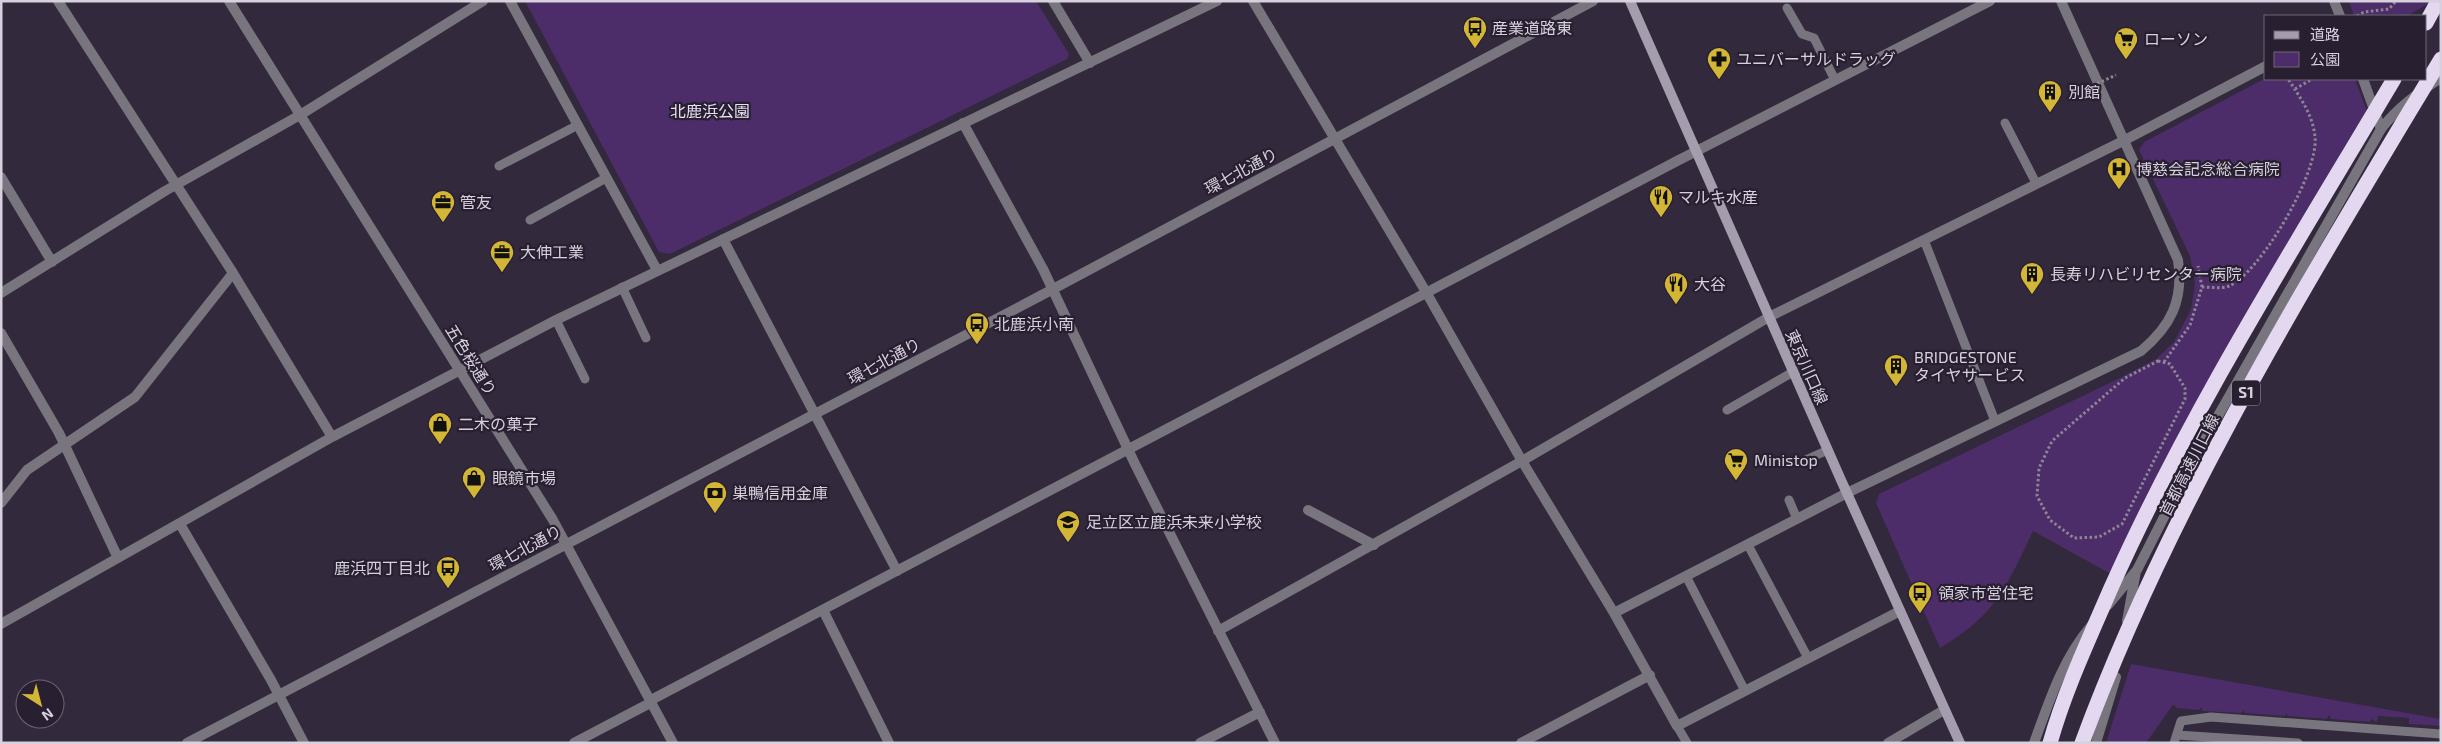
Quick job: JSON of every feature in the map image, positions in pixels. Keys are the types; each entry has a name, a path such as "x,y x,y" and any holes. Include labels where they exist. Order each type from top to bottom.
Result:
{"highway":[{"path":"2427,21 2438,1"},
{"name":"首都高速川口線","path":"2082,743 2111,665 2205,470 2256,375 2441,59"},
{"name":"首都高速川口線","path":"2050,743 2083,653 2128,551 2175,456 2228,359 2393,80"}],"main road":[{"name":"東京川口線","path":"1630,1 1793,372 1960,743"}],"street":[{"path":"58,1 233,273 332,437"},
{"name":"五色桜通り","path":"229,1 567,543 673,743"},
{"path":"1,293 176,185 300,116 483,1"},
{"path":"510,1 657,270"},
{"path":"1053,1 1090,63"},
{"path":"1,624 332,437 556,320 1217,1"},
{"path":"1253,1 1426,292 1522,462 1614,613 1677,726 1900,611"},
{"name":"環七北通り","path":"187,743 1052,289 1593,1"},
{"path":"574,743 1426,292 1990,1"},
{"path":"1614,613 1847,493 2140,351 2165,328 2180,292 2178,260 2061,1"},
{"path":"2334,1 2340,15"},
{"path":"1218,631 1522,462 1769,317 2125,140 2264,67"},
{"path":"2034,743 2055,684 2078,641 2137,570 2193,460 2381,129 2393,114 2408,101 2441,78"},
{"path":"2363,80 2381,129"},
{"path":"963,123 1052,289 1128,450 1275,743"},
{"path":"1,177 52,262"},
{"path":"723,239 897,571"},
{"path":"1,503 27,470 135,397 233,273"},
{"path":"1,333 59,433 118,558"},
{"path":"1308,510 1374,545"},
{"path":"180,524 279,695 304,743"},
{"path":"2096,743 2120,664 2137,570"},
{"path":"823,610 889,743"},
{"path":"1521,743 1650,675"},
{"path":"1888,743 1944,710"},
{"path":"1200,743 1260,712"}],"lane":[{"path":"1787,8 1802,34 1814,38 1835,80"},
{"path":"2005,122 2036,183"},
{"path":"499,166 578,125"},
{"path":"530,220 606,178"},
{"path":"1924,240 1995,421"},
{"path":"622,287 646,338"},
{"path":"556,320 585,379"},
{"path":"1727,410 1793,372"},
{"path":"1801,462 1828,450"},
{"path":"1789,500 1797,519"},
{"path":"1748,545 1808,658"},
{"path":"1686,576 1745,691"},
{"path":"2298,743 2176,739 2181,722 2211,717 2441,734"},
{"path":"1677,726 1687,743"}],"path":[{"path":"2359,15 2364,12 2389,10 2396,1"},
{"path":"2079,92 2116,75"},
{"path":"2202,287 2228,287 2252,270 2286,219 2307,175 2316,139 2306,106 2289,80"},
{"path":"2295,89 2310,80"},
{"path":"2164,362 2190,325 2202,287 2198,266"},
{"path":"2158,361 2164,362 2170,364 2186,388 2185,400 2127,515 2122,524 2098,537 2074,538 2050,520 2037,496 2039,468 2052,441 2125,378 2158,361"}],"green space":[{"name":"北鹿浜公園","path":"525,1 1036,1 1069,54 1067,59 670,254 659,252"},
{"path":"2349,1 2433,1 2409,15 2354,15"},
{"path":"2264,79 2355,80 2368,114 2109,573 2033,531 2007,584 1987,611 1959,636 1940,648 1876,503 1879,494 2122,377 2156,359 2174,342 2191,309 2195,283 2190,256 2139,150 2144,142"},
{"path":"2131,664 2441,719 2441,726 2409,724 2409,718 2378,716 2377,722 2371,719 2370,722 2331,719 2330,716 2327,719 2288,716 2286,713 2285,716 2244,713 2244,710 2241,713 2202,711 2202,707 2199,710 2176,708 2175,705 2172,706 2146,743 2106,743"}],"place":[{"name":"産業道路東","path":"1475,49"},
{"name":"ローソン","path":"2126,60"},
{"name":"ユニバーサルドラッグ","path":"1719,80"},
{"name":"別館","path":"2050,113"},
{"name":"博慈会記念総合病院","path":"2119,190"},
{"name":"マルキ水産","path":"1661,218"},
{"name":"管友","path":"443,223"},
{"name":"大伸工業","path":"502,273"},
{"name":"長寿リハビリセンター病院","path":"2032,295"},
{"name":"大谷","path":"1676,305"},
{"name":"北鹿浜小南","path":"977,345"},
{"name":"BRIDGESTONE タイヤサービス","path":"1896,387"},
{"name":"二木の菓子","path":"440,445"},
{"name":"Ministop","path":"1736,481"},
{"name":"眼鏡市場","path":"474,499"},
{"name":"巣鴨信用金庫","path":"715,514"},
{"name":"足立区立鹿浜未来小学校","path":"1068,543"},
{"name":"鹿浜四丁目北","path":"448,589"},
{"name":"領家市営住宅","path":"1920,614"}]}
